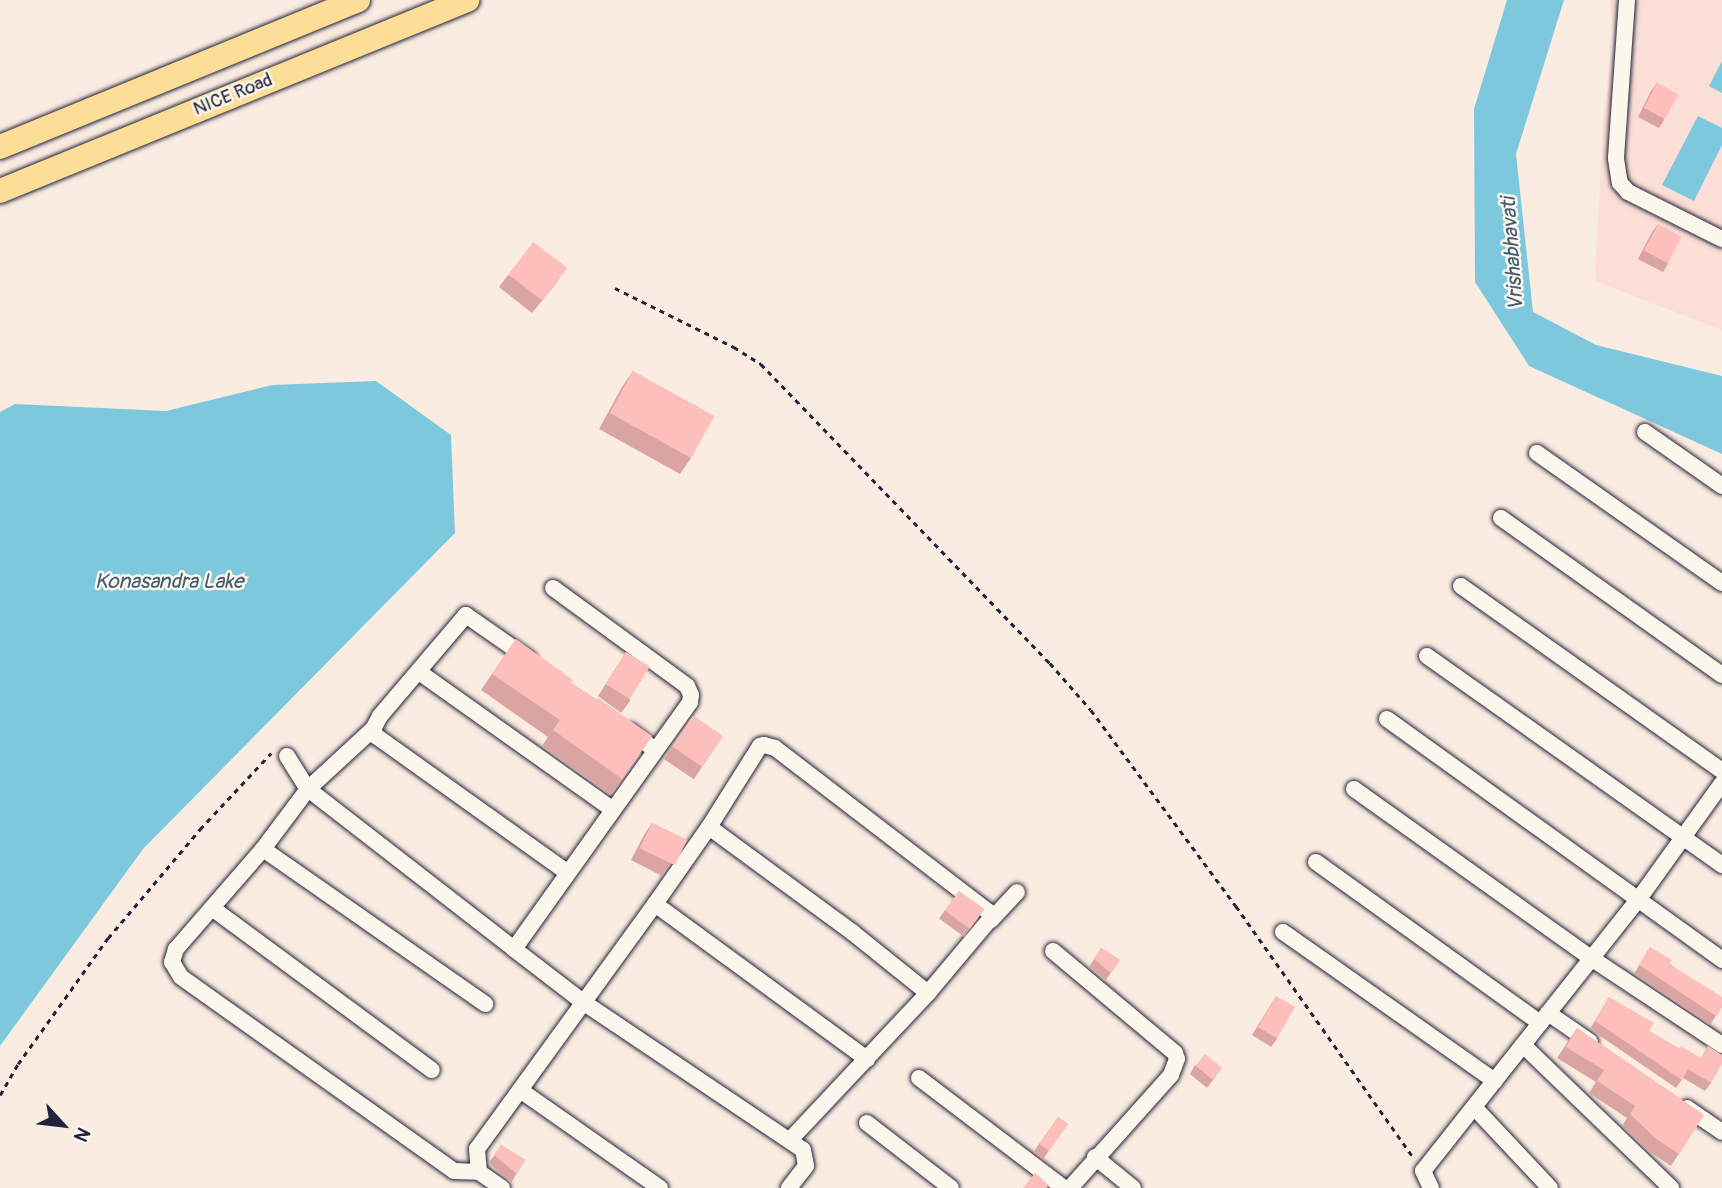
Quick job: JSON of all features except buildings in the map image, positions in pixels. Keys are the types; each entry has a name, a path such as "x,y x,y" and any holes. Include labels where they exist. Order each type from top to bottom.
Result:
{"highway":[{"path":"0,147 358,0"},
{"name":"NICE Road","path":"0,191 467,0"}],"street":[{"path":"1627,0 1616,159 1620,183 1628,192 1722,239"},
{"path":"1645,432 1722,486"},
{"path":"1537,453 1722,583"},
{"path":"1500,518 1722,674"},
{"path":"1461,586 1722,771"},
{"path":"514,949 690,702 690,690 553,587"},
{"path":"502,1188 479,1172 454,1171 181,977 172,962 176,949 263,849 308,789 373,729 380,716 466,615 544,670"},
{"path":"1427,656 1722,865"},
{"path":"419,672 612,808"},
{"path":"1387,719 1722,960"},
{"path":"621,725 654,749"},
{"path":"373,729 376,736 567,872"},
{"path":"479,1172 477,1149 655,904 709,827 760,746 768,745 989,912 991,920"},
{"path":"287,757 308,789 583,1002 803,1150 807,1158 806,1166 796,1186"},
{"path":"1431,1188 1423,1171 1638,900 1722,783"},
{"path":"1354,789 1591,958 1722,1045"},
{"path":"709,827 852,932 928,993"},
{"path":"263,849 485,1004"},
{"path":"1316,862 1544,1018 1604,1051"},
{"path":"790,1140 928,993 1017,892"},
{"path":"655,904 867,1059"},
{"path":"212,908 432,1070"},
{"path":"1283,932 1495,1081"},
{"path":"1053,951 1175,1053 1177,1059 1171,1075 1070,1188"},
{"path":"1523,1045 1671,1188"},
{"path":"919,1078 1064,1188"},
{"path":"520,1090 660,1188"},
{"path":"1669,1095 1722,1132"},
{"path":"1474,1107 1550,1188"},
{"path":"867,1123 951,1188"},
{"path":"1095,1157 1133,1188"}],"path":[{"path":"615,288 734,347 761,364 1050,663 1091,710 1236,906 1423,1171"},
{"path":"0,1095 108,939 158,878 271,753 276,751 287,757"}],"shaded area":[{"path":"1609,0 1722,0 1722,330 1595,281 1603,124 1615,37"}],"water":[{"name":"Vrishabhavati","path":"1507,0 1564,0 1516,154 1533,312 1596,345 1722,376 1722,454 1529,366 1475,282 1474,109"},
{"path":"1722,61 1722,93 1709,86"},
{"path":"1698,116 1722,128 1722,145 1694,201 1662,185"},
{"name":"Konasandra Lake","path":"376,381 451,435 455,533 143,849 0,1046 0,412 15,404 166,411 272,385"}]}
